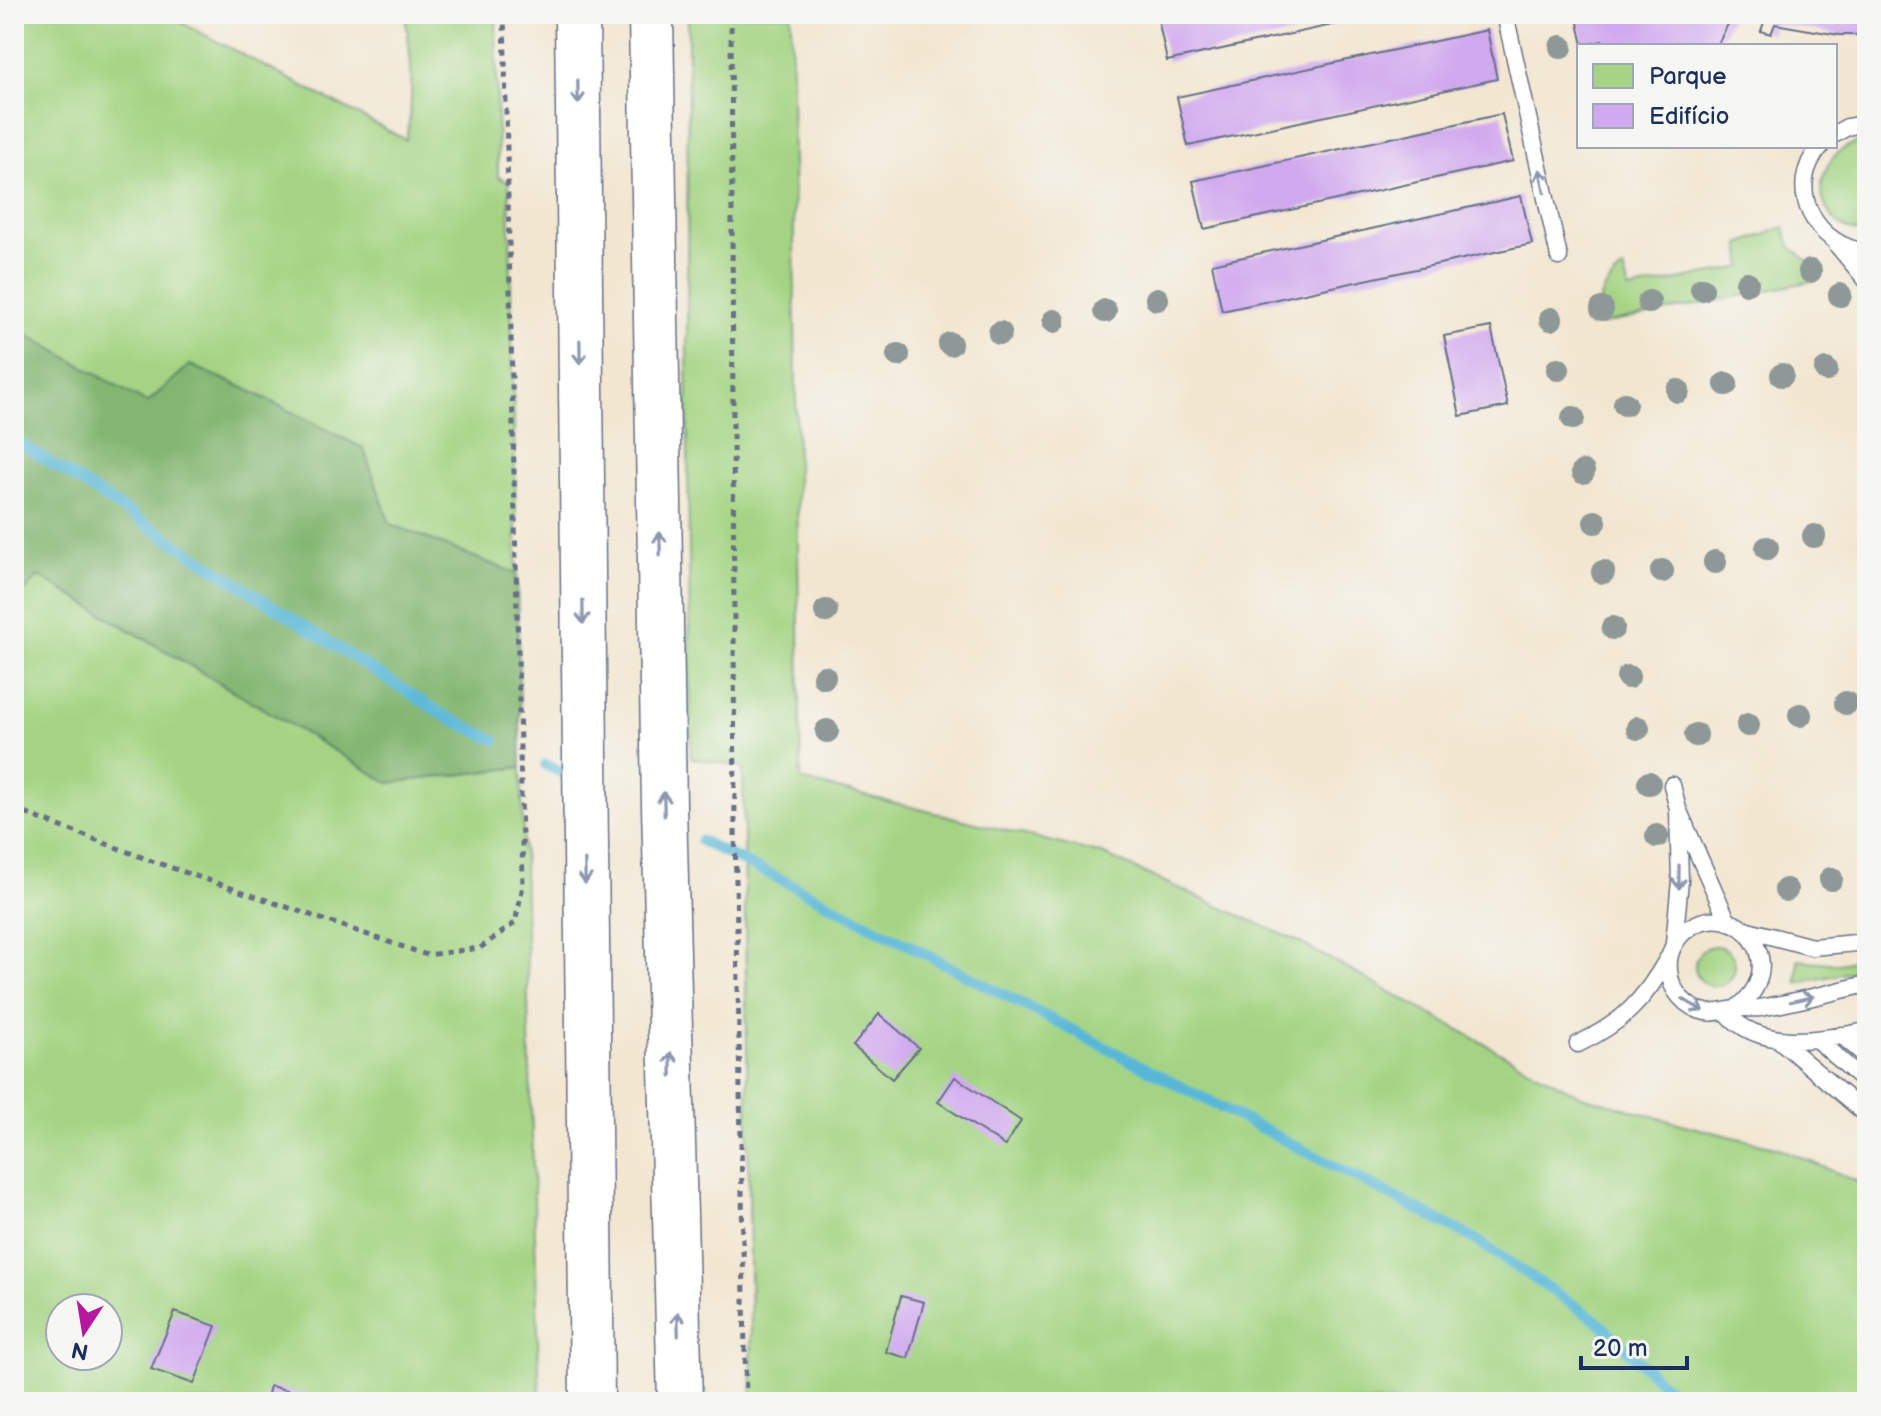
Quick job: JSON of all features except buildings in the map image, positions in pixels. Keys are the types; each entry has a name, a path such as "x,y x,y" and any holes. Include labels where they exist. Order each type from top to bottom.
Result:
{"highway":[{"path":"577,14 592,1402"},
{"path":"651,14 664,790 680,1402"}],"lane":[{"path":"1505,14 1559,257"},
{"path":"1837,133 1847,127 1867,123"},
{"path":"1820,148 1807,170 1805,190 1809,211 1819,229 1867,281"},
{"path":"1834,242 1853,251 1867,252"},
{"path":"1672,785 1678,809 1734,925 1756,945 1762,969 1754,992 1731,1010"},
{"path":"1678,809 1680,881 1671,951 1671,981 1684,1001 1705,1012 1759,1008 1867,984"},
{"path":"1578,1044 1608,1030 1639,1002 1653,986 1681,935 1703,922 1734,925 1812,947 1867,942"},
{"path":"1731,1010 1741,1025 1778,1039 1867,1115"},
{"path":"1778,1039 1865,1034"},
{"path":"1841,1035 1867,1057"},
{"path":"1816,1039 1867,1083"}],"path":[{"path":"14,809 152,861 427,955 480,948 515,923 523,886 504,14"},
{"path":"731,14 735,829 746,1402"}],"green space":[{"path":"14,14 165,14 406,140 412,77 405,14 496,14 498,177 509,182 517,574 390,524 363,448 244,388 190,365 147,403 14,327"},
{"path":"688,14 791,14 801,780 1102,854 1295,940 1578,1095 1779,1148 1867,1186 1867,1402 752,1402 743,767 691,758"},
{"path":"1867,141 1867,233 1848,229 1834,219 1825,205 1822,189 1825,173 1833,158 1847,147"},
{"path":"1784,227 1790,246 1811,264 1813,281 1599,325 1603,294 1623,269 1629,290 1743,267 1740,244"},
{"path":"14,327 147,403 190,365 244,388 363,448 390,524 517,574 521,767 389,783 39,576 14,602"},
{"path":"38,576 389,783 521,767 540,1402 14,1402 14,602"},
{"path":"1715,946 1729,952 1735,966 1729,980 1715,986 1701,980 1695,966 1701,952"},
{"path":"1867,958 1867,969 1797,983 1798,960 1839,964"}],"waterway":[{"path":"14,439 447,717 495,740"},
{"path":"546,765 573,778"},
{"path":"701,841 804,891 1471,1237 1595,1319 1681,1402"}]}
